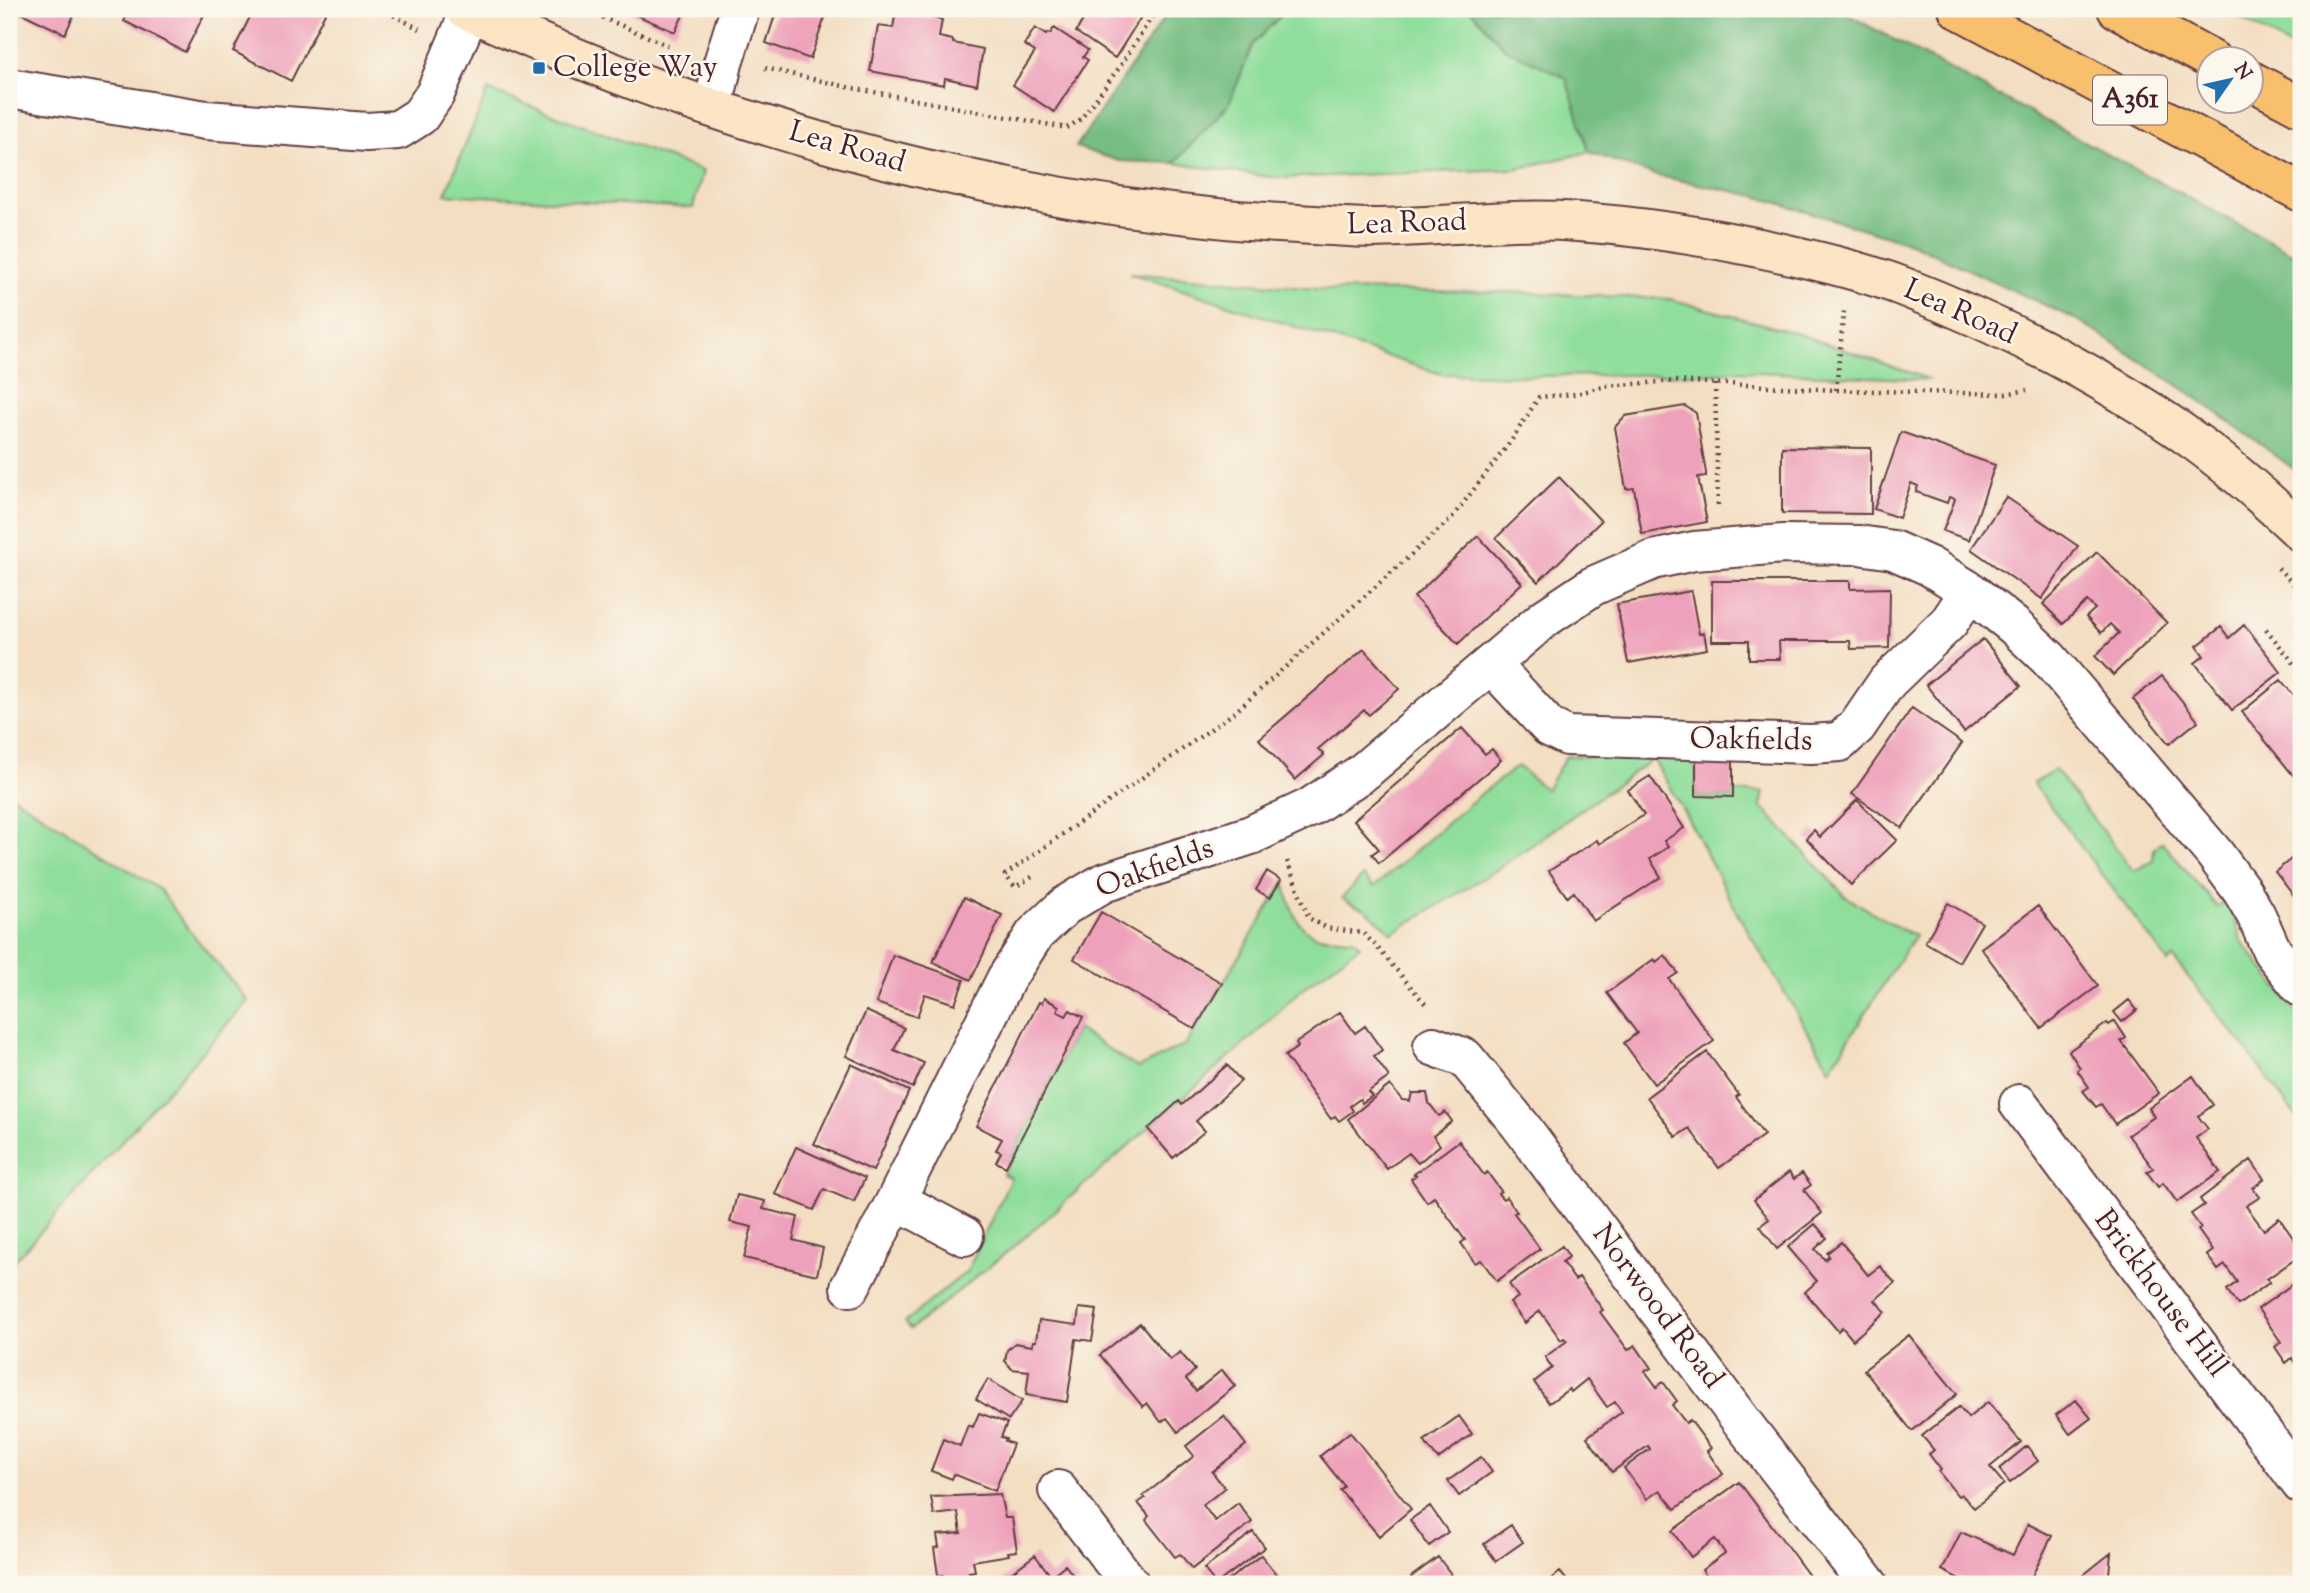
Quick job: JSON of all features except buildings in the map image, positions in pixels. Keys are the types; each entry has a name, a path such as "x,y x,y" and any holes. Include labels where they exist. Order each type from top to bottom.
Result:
{"highway":[{"name":"A361","path":"1958,9 2301,192"},
{"name":"A361","path":"2117,9 2194,50"},
{"path":"2264,87 2301,107"}],"street":[{"path":"712,107 740,9"},
{"path":"9,88 206,120 367,132 398,130 420,116 435,94 468,10"},
{"name":"Lea Road","path":"468,10 563,54 712,107 833,146 921,169 1128,208 1230,219 1371,228 1479,222 1575,222 1742,243 1833,265 1901,285 1989,324 2097,378 2198,444 2267,500 2301,532"},
{"name":"Oakfields","path":"850,1287 1006,979 1035,934 1065,906 1103,883 1251,835 1309,808 1362,773 1545,618 1593,586 1653,560 1694,551 1784,544 1859,545 1893,550 1928,566 1970,591 2014,626 2049,659 2214,853 2242,891 2272,951 2301,987"},
{"name":"Oakfields","path":"1491,664 1549,727 1567,736 1811,744 1840,742 1857,726 1887,682 1949,622 1970,591"},
{"name":"Norwood Road","path":"1433,1046 1465,1058 1520,1125 1868,1584"},
{"name":"Brickhouse Hill","path":"2019,1104 2301,1484"},
{"path":"896,1200 964,1236"},
{"path":"1058,1490 1130,1584"}],"path":[{"path":"583,9 669,46 723,63 775,69 852,88 1067,128 1082,119 1157,9"},
{"path":"1836,390 1844,311"},
{"path":"1037,874 1015,887 1005,875 1235,712 1266,685 1451,519 1511,441 1539,397 1576,394 1605,386 1675,382 1836,390 2005,394 2028,390"},
{"path":"1715,384 1717,475"},
{"path":"2266,629 2301,672"},
{"path":"1272,825 1309,918 1327,928 1363,933 1377,947 1428,1007 1433,1046"}],"green space":[{"path":"1170,9 1287,9 1253,44 1229,104 1174,163 1119,161 1076,147"},
{"path":"1287,9 1470,9 1504,48 1567,78 1589,152 1515,169 1277,178 1174,163 1229,104 1253,44"},
{"path":"1470,9 1837,9 2301,258 2301,474 2197,398 2081,322 1913,244 1756,196 1654,175 1589,152 1566,78 1504,48"},
{"path":"2225,9 2301,9 2301,53"},
{"path":"488,90 703,171 693,208 445,194"},
{"path":"1130,273 1331,290 1510,292 1670,299 1796,333 1931,380 1736,371 1706,374 1534,376 1441,374"},
{"path":"1566,756 1696,760 1696,796 1732,797 1732,792 1764,792 1761,806 1845,896 1915,935 1830,1069 1739,916 1653,759 1498,869 1392,933 1365,909 1342,898 1363,876 1374,887 1482,793 1518,766 1546,790"},
{"path":"2055,770 2134,871 2153,861 2154,849 2162,842 2217,907 2225,901 2234,917 2241,940 2301,1018 2301,1123 2173,958 2168,962 2033,783"},
{"path":"9,794 160,890 185,925 248,1001 9,1267"},
{"path":"1284,882 1293,912 1307,931 1321,937 1353,939 1360,946 1303,988 1252,1037 1017,1244 911,1329 905,1322 967,1271 1011,1178 1003,1174 1006,1167 1077,1029 1138,1068 1186,1044"}],"place":[{"name":"College Way","path":"539,68"}]}
